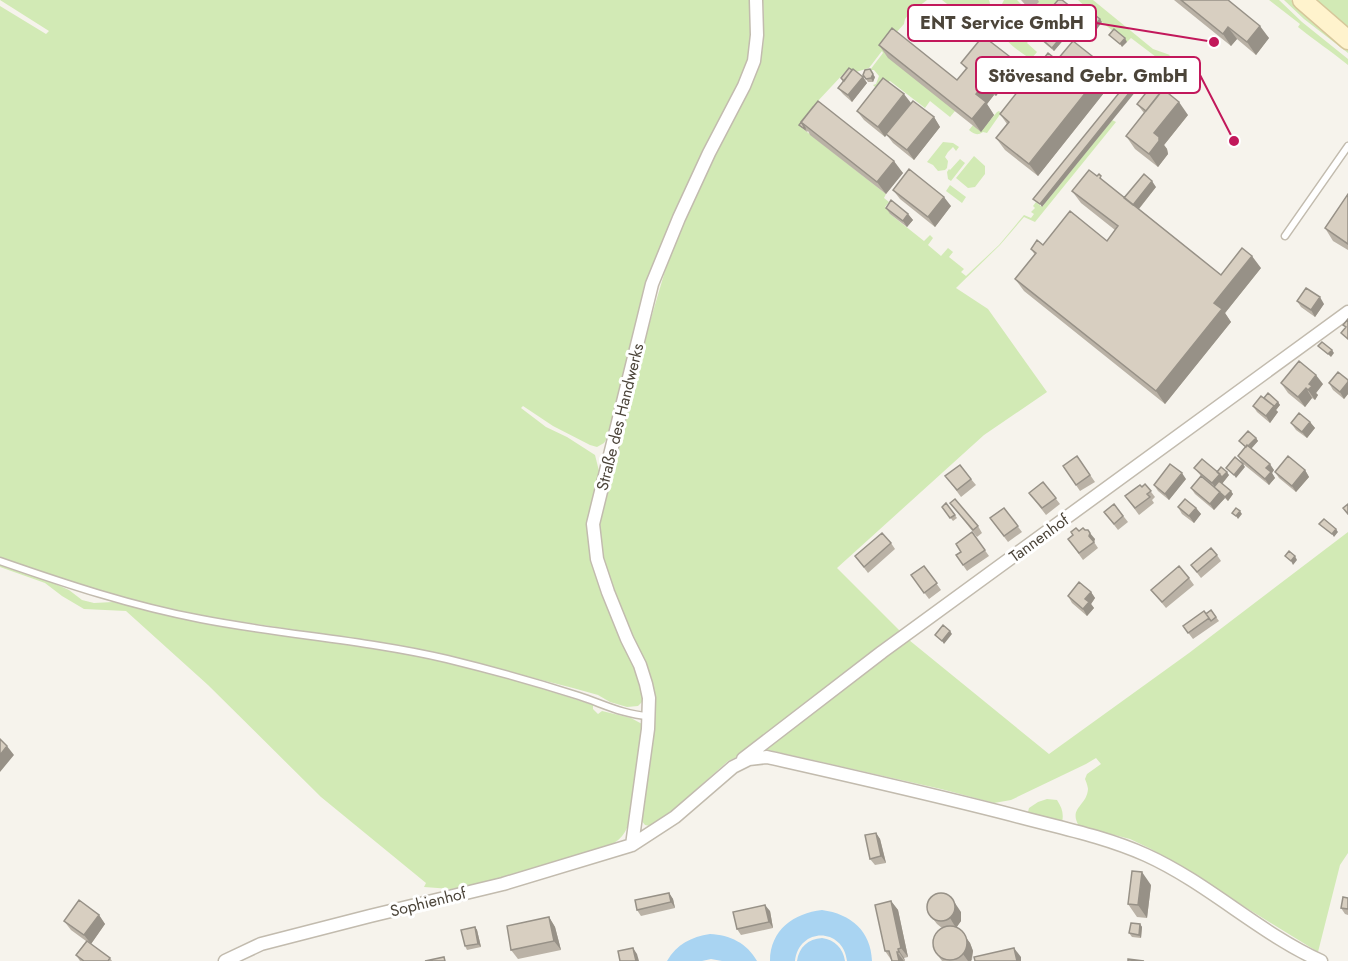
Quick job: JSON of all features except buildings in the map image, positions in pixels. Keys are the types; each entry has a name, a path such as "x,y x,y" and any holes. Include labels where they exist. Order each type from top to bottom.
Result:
{"main road":[{"path":"1302,0 1348,40"}],"street":[{"name":"Straße des Handwerks","path":"632,845 649,716 649,698 640,665 627,639 597,559 593,524 652,284 679,218 754,61 757,34 756,0"},
{"name":"Tannenhof","path":"632,845 675,817 733,767 882,652 1348,312"},
{"path":"733,767 749,759 767,757 940,796 1099,838 1137,851 1167,866 1321,961"},
{"name":"Sophienhof","path":"225,961 261,944 502,884 632,845"}],"lane":[{"path":"1285,236 1348,146"},
{"path":"0,561 91,592 135,604 200,619 370,644 446,659 541,684 626,712 649,716"}],"green space":[{"path":"0,0 750,0 752,32 747,60 734,93 689,181 663,242 638,322 612,431 604,443 597,447 553,426 523,406 521,408 546,427 595,455 600,475 590,509 589,545 594,570 637,667 643,695 642,702 638,706 627,707 610,702 598,695 447,656 371,641 201,616 136,602 0,557 0,6 46,34 49,31"},
{"path":"763,0 927,0 910,13 895,34 955,111 950,117 930,101 925,108 890,81 877,89 873,85 876,84 879,76 874,70 870,70 883,53 882,51 869,68 856,72 852,69 848,73 846,71 816,103 802,128 886,194 884,198 889,202 885,207 891,212 890,214 924,241 930,235 933,238 928,245 941,256 948,248 953,252 949,257 964,269 961,272 966,276 999,245 1024,215 1031,218 1036,202 1042,207 1112,120 1116,122 1035,222 1024,217 1000,245 956,288 988,309 1047,392 984,435 837,568 909,640 1049,754 1189,653 1348,532 1348,853 1340,865 1318,952 1151,849 1130,839 1079,826 1076,815 1087,795 1088,788 1085,779 1087,774 1101,764 1096,758 1011,800 994,803 768,750 757,750 728,761 671,812 650,826 645,825 641,820 653,722 646,666 605,567 600,543 600,521 644,342 670,254 702,177 752,84 763,48"},
{"path":"942,0 989,0 990,9 982,24 971,33 975,26"},
{"path":"1004,0 1017,0 1026,9 1037,0 1061,0 1027,43 1037,52 1031,59 1009,43 1001,32 998,16"},
{"path":"1078,0 1093,0 1153,49 1170,55 1164,63 1131,38 1127,42 1094,16 1088,22 1081,19 1090,12"},
{"path":"1269,0 1279,0 1348,59 1348,65 1298,27 1300,24"},
{"path":"1284,0 1291,0 1348,47 1348,53 1304,19"},
{"path":"1311,0 1348,0 1348,31"},
{"path":"999,111 1001,113 987,133 976,134 969,130 973,125 981,131"},
{"path":"943,142 953,143 959,147 956,151 953,147 948,152 945,157 948,161 947,168 938,171 927,162"},
{"path":"974,156 985,166 985,174 975,187 968,188 956,178"},
{"path":"960,159 965,163 951,181 948,179 947,172"},
{"path":"950,185 966,197 962,203 946,191"},
{"path":"0,565 49,581 69,590 82,600 94,603 113,602 200,622 369,647 446,662 541,687 593,705 593,709 598,714 602,711 631,718 642,724 644,731 627,828 622,837 602,849 472,886 451,889 424,887 426,883 321,797 208,685 126,611 84,609 45,583 0,567"},
{"path":"1047,799 1057,800 1062,811 1062,823 1028,812 1029,808"}],"water":[{"path":"822,910 842,915 858,926 868,941 872,961 847,961 844,950 838,942 830,937 821,936 812,937 804,942 798,950 795,961 770,961 774,940 786,925 802,915"},
{"path":"710,934 737,941 748,949 757,961 711,959 667,961 685,942"},
{"path":"822,938 838,945 845,961 797,961 805,945 812,940"}],"place":[{"name":"ENT Service GmbH","path":"1214,42"},
{"name":"Stövesand Gebr. GmbH","path":"1234,141"}]}
